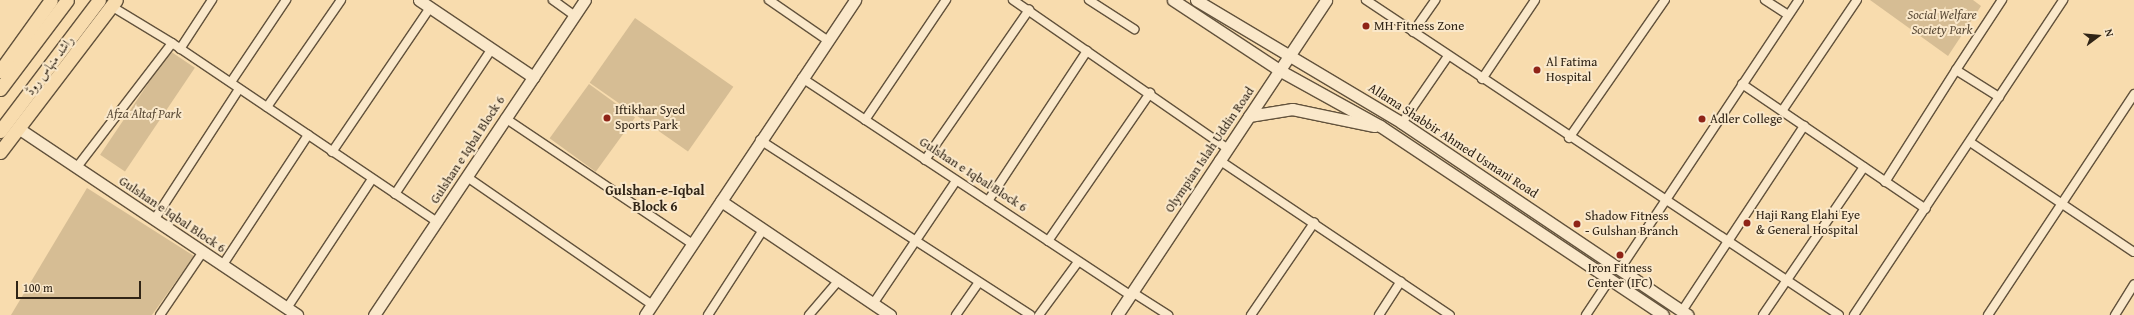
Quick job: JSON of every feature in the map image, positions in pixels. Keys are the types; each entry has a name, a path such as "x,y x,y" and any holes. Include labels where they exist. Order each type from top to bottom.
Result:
{"main road":[{"name":"راشد منہاس روڈ","path":"0,131 84,22 99,0"},
{"name":"راشد منہاس روڈ","path":"0,89 55,2"},
{"path":"0,71 55,2"},
{"path":"0,152 113,3"}],"street":[{"path":"180,49 212,0"},
{"path":"231,82 286,0"},
{"path":"267,107 341,0"},
{"path":"419,0 533,78"},
{"path":"553,0 574,15"},
{"name":"Gulshan e Iqbal Block 6","path":"374,315 585,0"},
{"path":"770,0 827,40"},
{"path":"645,315 691,243 721,201 760,140 855,0"},
{"path":"865,120 946,0"},
{"path":"1013,0 1150,93 1227,148"},
{"path":"1089,0 1134,29"},
{"name":"Allama Shabbir Ahmed Usmani Road","path":"1173,0 1279,70 1380,126 1663,315"},
{"name":"Allama Shabbir Ahmed Usmani Road","path":"1196,0 1402,123 1685,313"},
{"name":"Olympian Islah Uddin Road","path":"1117,315 1326,0"},
{"path":"1366,0 1568,138 1787,278 1839,315"},
{"path":"1413,32 1435,0"},
{"path":"1482,79 1535,0"},
{"path":"1568,138 1665,0"},
{"path":"1765,0 1788,15"},
{"path":"1620,269 1799,0"},
{"path":"1885,182 2002,0"},
{"path":"1854,315 1926,209 2063,0"},
{"path":"1782,111 1855,1"},
{"path":"113,3 437,222"},
{"path":"332,152 430,8"},
{"path":"925,160 1029,10"},
{"path":"76,167 172,43"},
{"path":"395,194 491,50"},
{"path":"988,201 1087,51"},
{"path":"1402,123 1448,56"},
{"path":"1956,70 1999,97"},
{"name":"Gulshan e Iqbal Block 6","path":"802,78 1078,262 1168,315"},
{"path":"1742,84 1926,209"},
{"path":"154,220 239,88"},
{"path":"1048,241 1150,93"},
{"path":"1988,315 2134,94"},
{"path":"1249,116 1292,109 1380,126"},
{"path":"505,118 691,243"},
{"path":"1685,313 1804,126"},
{"name":"Gulshan e Iqbal Block 6","path":"18,128 92,176 202,253 298,315"},
{"path":"222,266 308,135"},
{"path":"760,140 978,283 1030,315"},
{"path":"1970,142 2134,252"},
{"path":"1219,160 1450,315"},
{"path":"1763,315 1864,167"},
{"path":"467,177 651,304"},
{"path":"287,308 372,179"},
{"path":"873,304 956,180"},
{"path":"721,201 890,315"},
{"path":"1251,315 1314,224"},
{"path":"708,315 763,230"},
{"path":"160,315 202,253"},
{"path":"1039,315 1078,262"},
{"path":"809,315 839,280"},
{"path":"1586,315 1610,280"},
{"path":"1379,315 1401,281"},
{"path":"956,315 978,283"},
{"path":"2115,315 2134,285"}],"green space":[{"name":"Social Welfare Society Park","path":"1870,0 1973,0 1981,6 1948,56"},
{"path":"635,18 733,87 688,152 590,83"},
{"name":"Afza Altaf Park","path":"170,51 195,68 125,171 100,155"},
{"path":"589,84 635,118 596,172 550,138"},
{"path":"87,188 194,256 152,315 11,315"}],"place":[{"name":"MH Fitness Zone","path":"1366,26"},
{"name":"Al Fatima Hospital","path":"1537,70"},
{"name":"Iftikhar Syed Sports Park","path":"607,118"},
{"name":"Adler College","path":"1702,119"},
{"name":"Haji Rang Elahi Eye & General Hospital","path":"1747,223"},
{"name":"Shadow Fitness - Gulshan Branch","path":"1577,224"},
{"name":"Iron Fitness Center (IFC)","path":"1620,255"}],"district":[{"name":"Gulshan-e-Iqbal Block 6","path":"655,198"}]}
